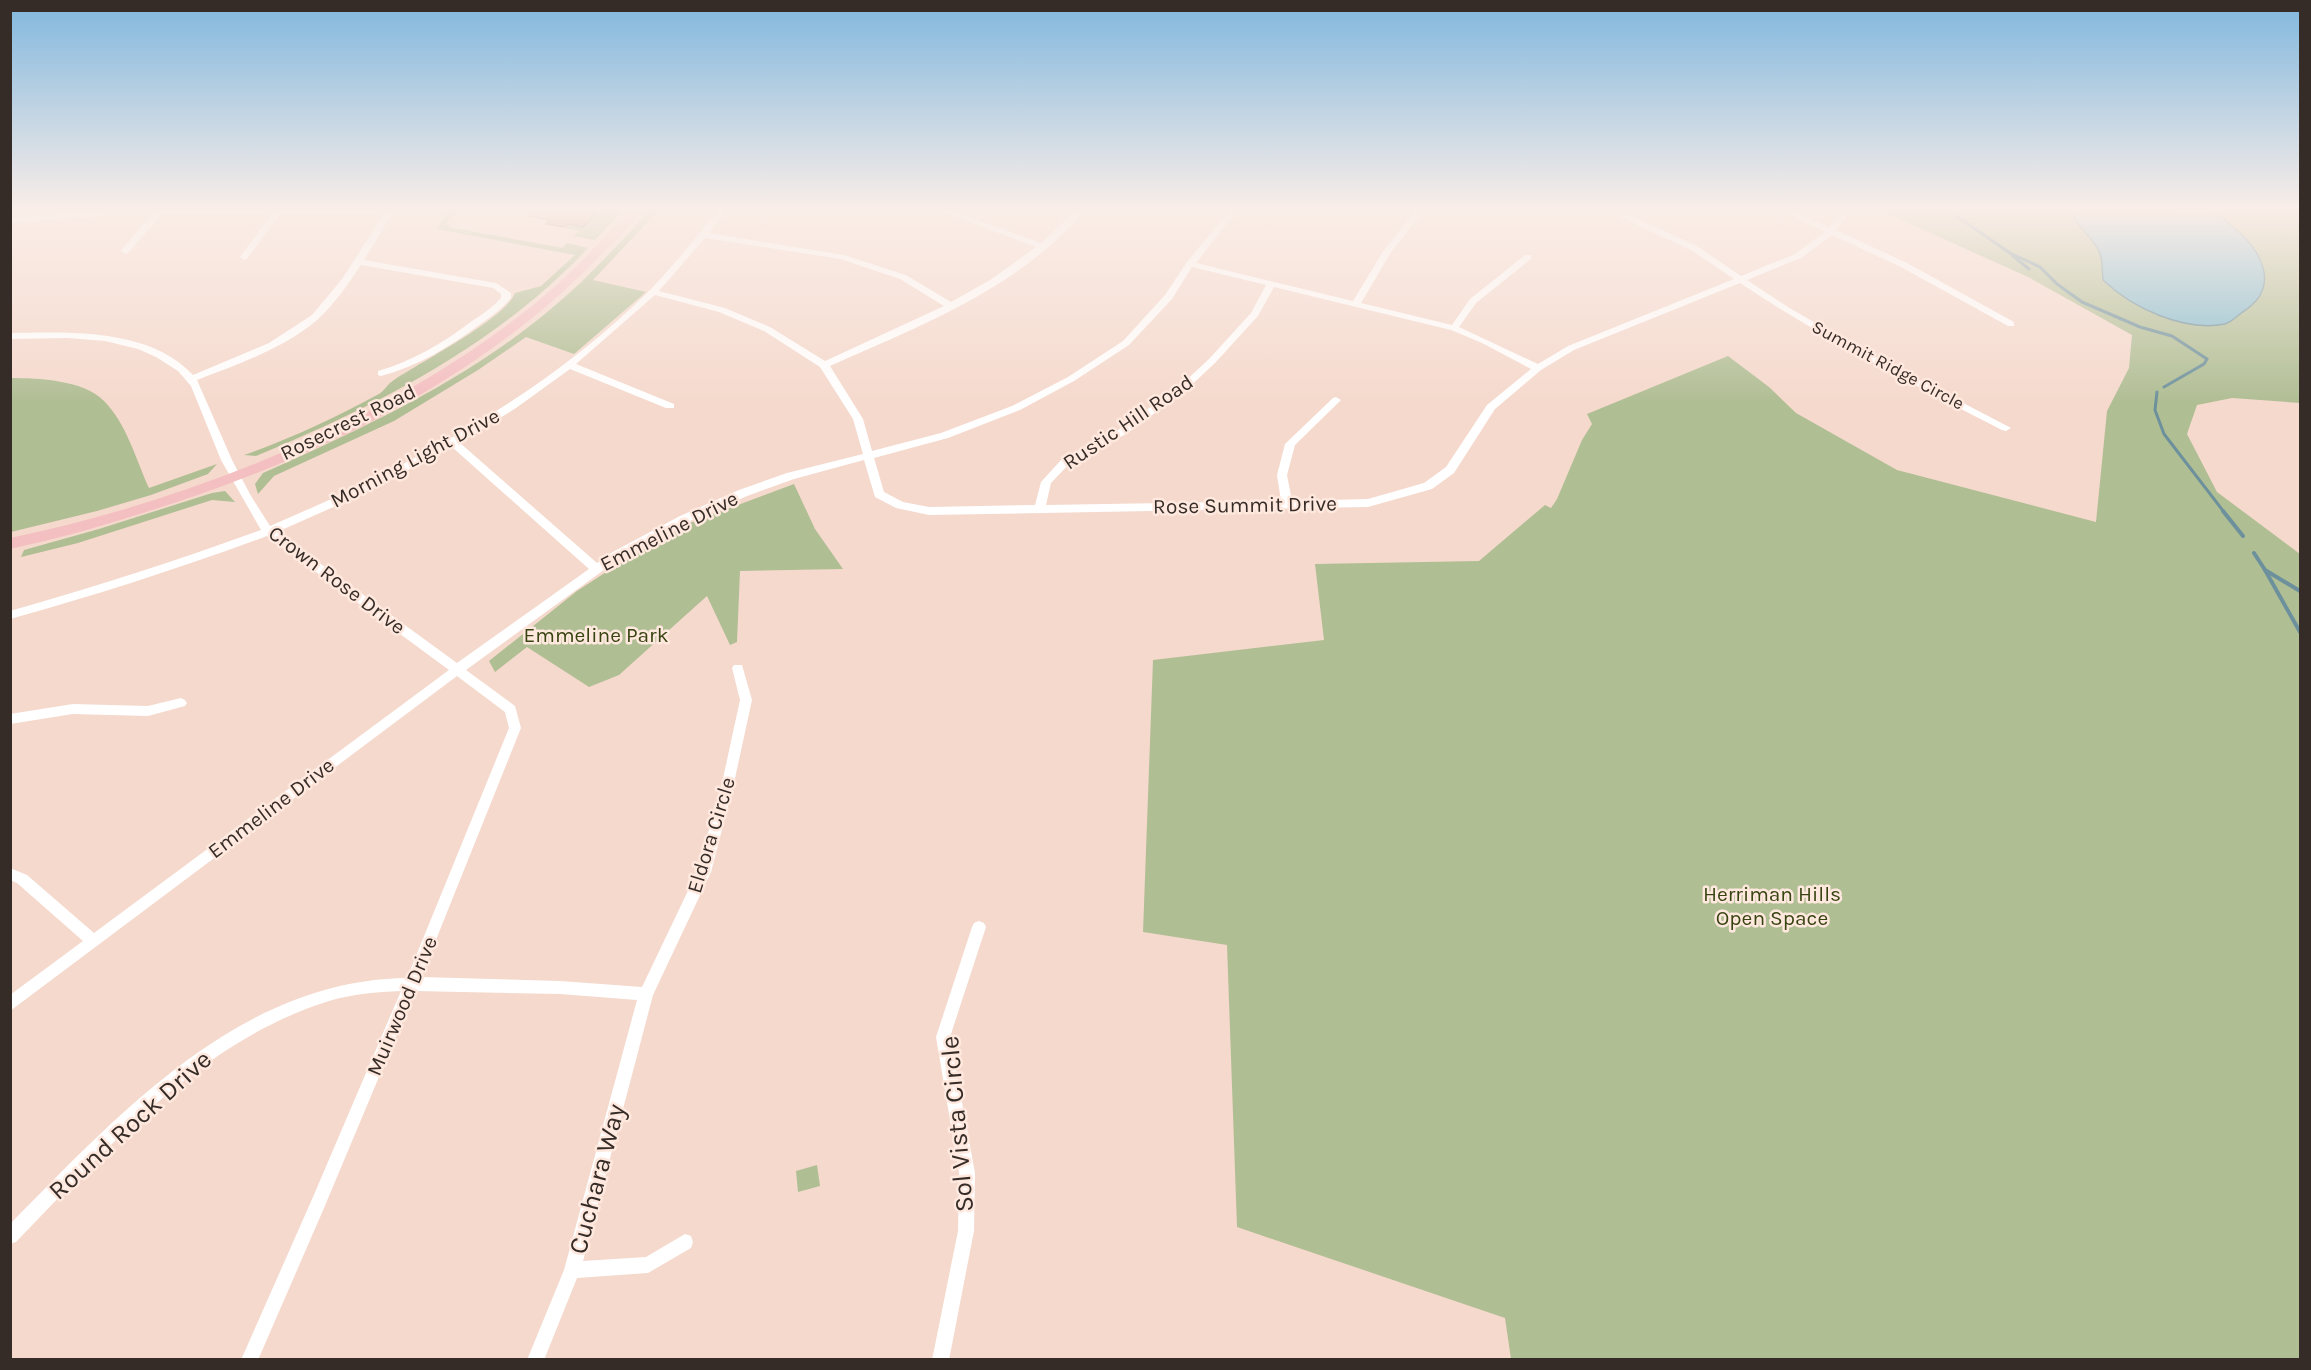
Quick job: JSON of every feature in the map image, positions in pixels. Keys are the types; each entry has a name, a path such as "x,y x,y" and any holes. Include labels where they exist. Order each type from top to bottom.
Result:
{"main road":[{"name":"Rosecrest Road","path":"10,544 114,517 234,476 322,439 387,406 487,346 535,310 574,275"}],"street":[{"path":"10,336 106,337 142,346 172,362 191,379 272,345 300,328 328,303 347,275"},
{"path":"381,373 413,364 499,306 507,295 505,290 496,286 438,275"},
{"name":"Morning Light Drive","path":"10,615 155,573 268,531 386,478 453,442 569,365 653,292 668,275"},
{"path":"897,275 950,306"},
{"path":"824,365 950,306 1004,275"},
{"name":"Emmeline Drive","path":"10,1004 456,670 615,556 684,519 743,493 791,476 955,432 1016,408 1071,379 1126,343 1169,297 1183,275"},
{"path":"1232,275 1454,328 1538,368"},
{"path":"1356,304 1373,275"},
{"path":"1454,328 1473,301 1506,275"},
{"name":"Summit Ridge Circle","path":"1734,275 1855,350 2006,428"},
{"name":"Rose Summit Drive","path":"653,292 722,310 758,325 824,365 858,419 879,494 900,505 929,511 1368,503 1428,486 1450,470 1491,407 1538,368 1571,348 1754,275"},
{"path":"1923,275 2011,324"},
{"name":"Rustic Hill Road","path":"1040,508 1046,482 1066,461 1122,432 1182,389 1212,361 1255,314 1271,285"},
{"path":"569,365 670,406"},
{"name":"Crown Rose Drive","path":"191,379 234,476 251,507 268,531 456,670"},
{"path":"1287,504 1282,475 1290,444 1336,400"},
{"path":"453,442 596,568"},
{"name":"Eldora Circle","path":"646,994 704,872 728,783 746,700 738,669"},
{"name":"Muirwood Drive","path":"249,1359 299,1249 412,984 515,728 511,709 456,670"},
{"path":"10,719 72,709 148,711 181,704"},
{"path":"10,874 22,879 93,941"},
{"name":"Sol Vista Circle","path":"940,1359 966,1231 967,1173 943,1037 979,927"},
{"name":"Round Rock Drive","path":"10,1236 99,1146 187,1069 232,1037 282,1012 330,994 373,985 590,987 646,994"},
{"name":"Cuchara Way","path":"535,1359 572,1270 646,994"},
{"path":"572,1270 648,1264 685,1242"}],"green space":[{"path":"553,275 561,275 515,314 433,370 390,394 301,437 256,456 244,455 312,428 379,394 394,380 461,340 496,315 515,293 541,286"},
{"path":"588,275 598,275 593,280 646,292 574,354 526,337 478,370 394,421 274,476 258,494 255,484 263,473 376,420 450,380 519,334"},
{"name":"Herriman Hills Open Space","path":"2023,275 2300,275 2300,403 2232,398 2197,405 2187,434 2217,492 2300,554 2300,1359 1511,1359 1505,1318 1237,1227 1227,945 1143,932 1153,660 1324,640 1315,564 1479,561 1545,505 1551,508 1582,440 1592,424 1587,414 1728,356 1769,387 1796,413 1897,470 2096,522 2107,411 2129,368 2132,335"},
{"path":"11,378 73,384 95,394 104,401 119,420 149,488 217,464 208,474 151,495 11,532"},
{"name":"Emmeline Park","path":"794,484 815,529 843,569 740,571 737,642 730,645 707,596 619,675 589,687 527,647 495,672 489,661 577,591 614,567 687,524"},
{"path":"225,491 235,502 212,500 78,543 21,557 24,550"},
{"path":"817,1165 820,1186 798,1192 796,1171"}],"water":[{"path":"2103,275 2264,275 2261,293 2255,302 2233,320 2225,324 2209,326 2160,316 2129,300 2103,280"}],"waterway":[{"path":"2048,275 2082,302 2140,327 2172,336 2207,359 2204,364 2164,387"},
{"path":"2157,392 2155,410 2164,434 2224,512"},
{"path":"2223,511 2243,536"},
{"path":"2254,553 2265,570"},
{"path":"2265,570 2300,591"},
{"path":"2265,570 2300,632"}]}
